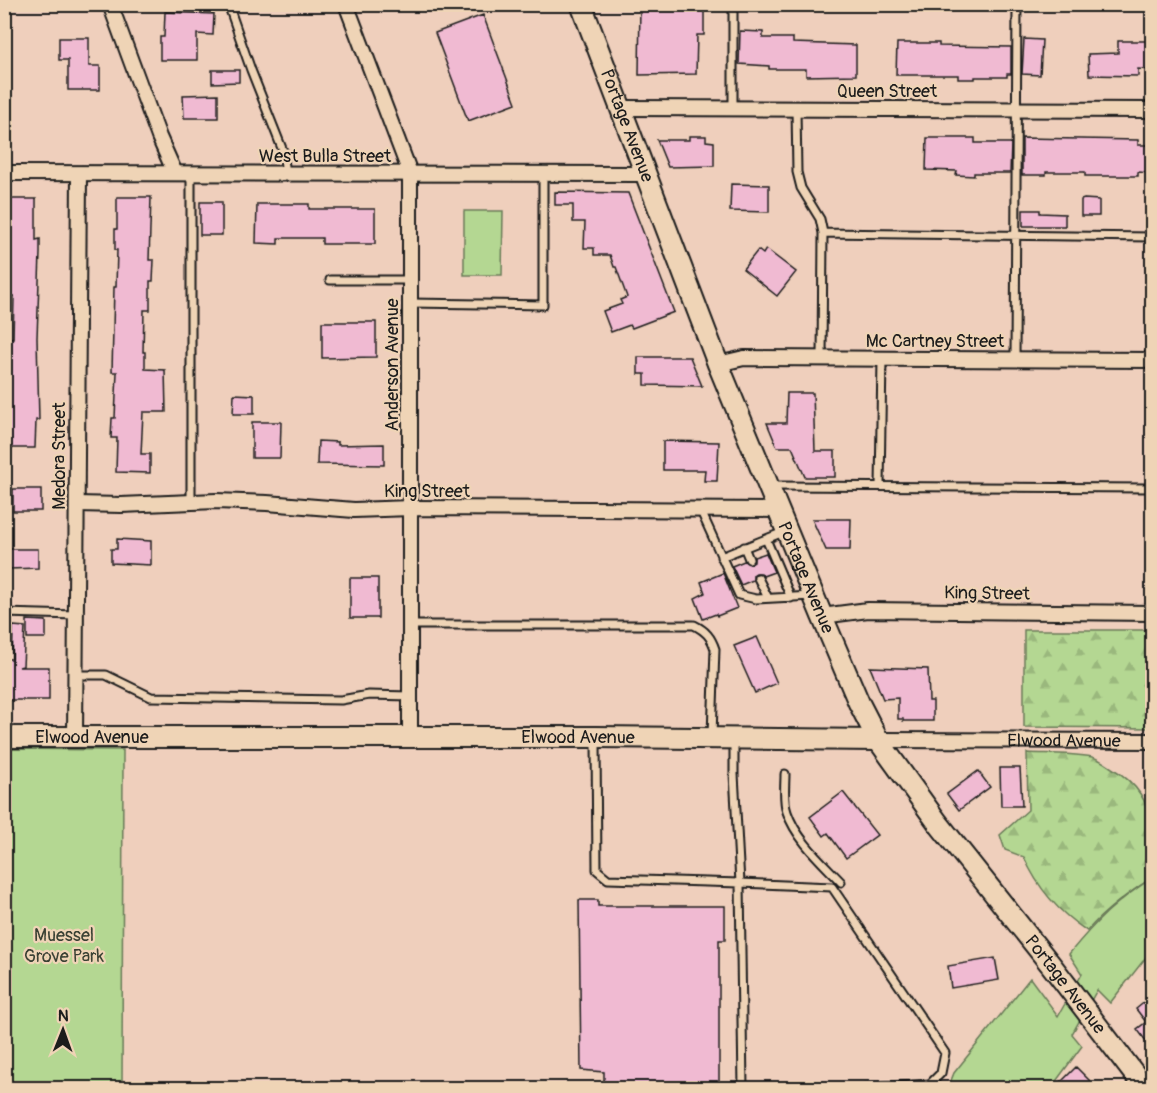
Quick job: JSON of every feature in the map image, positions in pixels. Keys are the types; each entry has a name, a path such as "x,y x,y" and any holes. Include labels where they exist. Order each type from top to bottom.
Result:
{"main road":[{"name":"Portage Avenue","path":"581,4 718,364 813,596 859,703 878,740 938,823 1055,970 1145,1089"},
{"name":"Elwood Avenue","path":"4,737 596,737 878,740"}],"street":[{"path":"110,4 175,173"},
{"name":"Anderson Avenue","path":"346,4 410,173 410,737"},
{"name":"Queen Street","path":"621,108 1152,110"},
{"name":"West Bulla Street","path":"4,173 646,174"},
{"name":"Medora Street","path":"75,738 79,174"},
{"name":"Mc Cartney Street","path":"718,364 744,358 1152,360"},
{"name":"King Street","path":"77,504 267,503 354,510 411,508 779,510"},
{"name":"King Street","path":"822,616 868,610 1152,613"},
{"name":"Elwood Avenue","path":"878,740 1152,741"}],"lane":[{"path":"228,4 251,70 284,152 286,174"},
{"path":"733,4 733,109"},
{"path":"1015,360 1017,4"},
{"path":"796,109 797,172 801,188 820,219 823,233 822,358"},
{"path":"191,174 191,502"},
{"path":"409,303 543,305 543,174"},
{"path":"823,233 1152,237"},
{"path":"330,280 410,280"},
{"path":"880,486 882,359"},
{"path":"769,486 1152,488"},
{"path":"700,509 739,595 768,598 813,596"},
{"path":"721,557 787,531"},
{"path":"766,539 791,598"},
{"path":"744,547 749,559"},
{"path":"758,578 768,598"},
{"path":"4,613 76,615"},
{"path":"410,625 694,625 704,630 715,649 712,738"},
{"path":"76,675 106,675 151,697 333,700 369,695 410,696"},
{"path":"596,737 597,870 608,879 832,887 945,1053 941,1073 930,1084 865,1089"},
{"path":"734,738 740,883 743,1089"},
{"path":"785,774 786,810 796,830 841,882"}],"green space":[{"path":"464,211 503,211 502,275 464,275"},
{"path":"1024,630 1152,630 1152,728 1024,727"},
{"name":"Muessel Grove Park","path":"5,749 123,750 122,1088 5,1088"},
{"path":"1027,753 1076,755 1097,759 1131,783 1148,811 1150,834 1147,847 1152,864 1152,878 1110,909 1087,931 1050,899 1024,857 1005,850 1000,835 1028,810"},
{"path":"1152,878 1152,953 1147,956 1110,1003 1097,990 1072,1034 1082,1046 1051,1088 948,1088 954,1073 1030,978 1058,1016 1082,974 1069,954 1107,912"}],"building":[{"path":"640,4 704,4 704,35 697,35 696,74 639,75"},
{"path":"165,12 214,14 213,35 197,34 197,60 160,60 160,37 164,37"},
{"path":"483,15 516,103 468,121 435,33"},
{"path":"740,31 763,32 763,38 793,38 793,43 856,45 856,75 806,76 806,69 769,69 769,66 739,64"},
{"path":"59,38 89,38 89,66 100,66 100,90 68,90 68,60 59,60"},
{"path":"1024,39 1042,40 1040,75 1022,74"},
{"path":"1118,41 1152,41 1152,70 1138,69 1138,76 1089,75 1088,54 1118,53"},
{"path":"897,43 1011,47 1011,74 1007,74 1007,77 975,77 975,79 958,79 958,75 896,75"},
{"path":"212,70 239,70 239,82 212,83"},
{"path":"218,94 218,118 184,118 183,95"},
{"path":"689,136 706,136 706,141 714,142 714,166 668,167 657,140 689,140"},
{"path":"927,138 975,138 975,143 1011,143 1010,173 974,173 974,176 956,175 957,171 926,170"},
{"path":"1022,138 1138,140 1138,145 1152,145 1152,173 1138,172 1138,176 1085,176 1085,172 1046,172 1046,175 1022,175"},
{"path":"731,184 769,185 769,212 730,211"},
{"path":"555,192 628,193 674,312 632,328 630,325 611,332 603,311 622,304 620,300 627,297 616,267 610,255 594,255 594,248 584,248 585,222 573,222 573,205 555,205"},
{"path":"117,197 151,197 149,260 154,260 153,281 150,281 150,310 144,310 143,352 145,352 145,369 165,370 166,412 143,412 141,454 150,454 150,473 116,472 117,438 111,438 112,418 115,418 117,372 112,372"},
{"path":"4,199 36,199 36,240 40,239 40,253 37,338 39,420 36,420 35,448 4,448 5,337 13,338 14,296 4,296"},
{"path":"1081,200 1099,200 1099,216 1081,216"},
{"path":"200,202 222,202 222,235 200,235"},
{"path":"257,204 309,204 309,209 375,209 375,244 322,244 322,238 278,238 278,244 256,243"},
{"path":"1023,210 1065,214 1065,226 1023,226"},
{"path":"766,249 796,272 777,296 743,269 758,250 763,254"},
{"path":"322,322 376,322 376,357 322,358"},
{"path":"638,357 690,357 702,386 645,385 645,374 638,374"},
{"path":"787,393 813,393 815,451 835,451 835,477 805,477 792,447 777,447 767,423 786,423"},
{"path":"234,394 254,395 254,414 233,414"},
{"path":"252,422 281,422 280,458 252,458"},
{"path":"318,441 338,442 338,445 384,444 384,465 317,464"},
{"path":"663,441 719,442 717,481 704,481 705,470 663,470"},
{"path":"13,489 41,489 41,511 13,511"},
{"path":"812,519 851,519 850,550 826,550"},
{"path":"117,539 151,541 151,565 111,563 111,549 117,549"},
{"path":"9,549 38,549 38,568 9,569"},
{"path":"766,553 774,572 763,576 761,573 756,573 753,575 753,580 741,585 732,566 744,561 751,564 754,562 754,557"},
{"path":"723,573 737,608 703,619 695,598 705,593 701,582"},
{"path":"350,578 378,578 378,618 350,618"},
{"path":"27,620 46,621 46,638 27,638"},
{"path":"13,626 25,627 23,666 19,667 49,667 49,700 4,700 4,659 12,659"},
{"path":"757,637 777,683 755,693 734,646"},
{"path":"870,667 928,669 929,701 933,701 933,721 898,719 898,698 883,699"},
{"path":"1000,768 1020,768 1022,806 1001,806"},
{"path":"978,771 990,787 959,810 947,794"},
{"path":"843,792 877,835 846,858 828,833 824,836 810,817"},
{"path":"579,900 598,900 598,906 725,906 725,940 719,940 719,1089 604,1089 604,1072 581,1070"},
{"path":"995,958 999,980 951,988 948,966"},
{"path":"1152,996 1152,1049 1137,1029 1146,1022 1136,1009"},
{"path":"1076,1067 1090,1081 1083,1089 1054,1089"}]}
